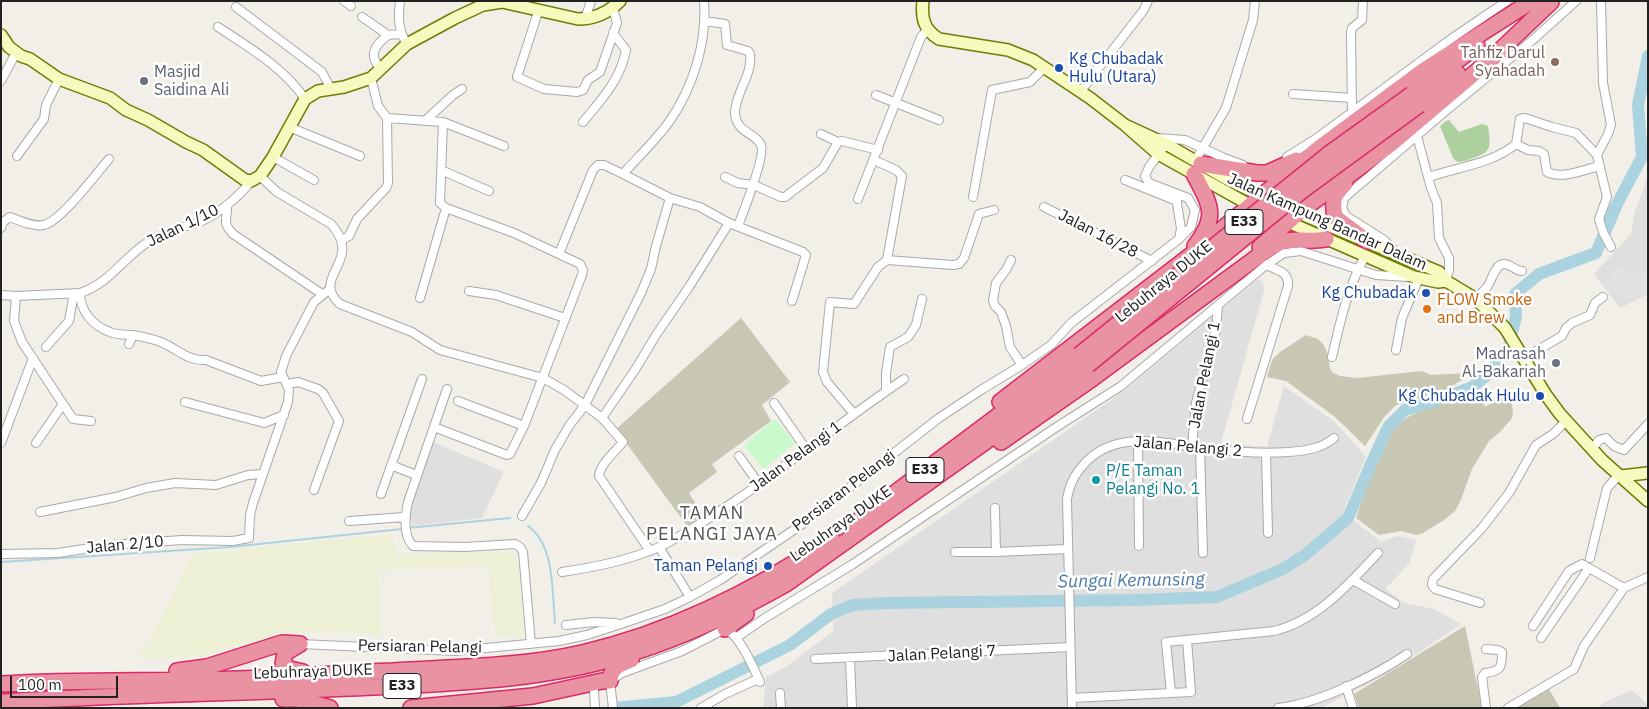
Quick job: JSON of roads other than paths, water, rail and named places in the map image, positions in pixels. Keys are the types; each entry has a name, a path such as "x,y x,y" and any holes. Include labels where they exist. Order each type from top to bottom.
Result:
{"highway":[{"name":"Lebuhraya DUKE","path":"1,684 128,679 238,679 510,665 582,653 629,640 695,616 748,590 817,550 1084,360 1303,190 1415,100 1533,1"},
{"path":"867,514 900,481 1182,262 1319,148 1424,70 1533,1"},
{"name":"Lebuhraya DUKE","path":"1415,100 1551,2"},
{"path":"1186,308 1293,218 1391,144 1490,60 1551,2"},
{"path":"1182,262 1201,238 1210,218 1209,205 1197,166 1267,173 1284,167 1319,148"},
{"path":"1353,173 1333,200 1335,217 1366,249"},
{"path":"850,539 882,523 1029,424 1186,308 1275,246 1292,240 1317,241 1326,239"},
{"name":"Lebuhraya DUKE","path":"1,702 126,695 332,689 507,678 544,673 608,660 635,652 699,629 786,584 1008,425 1084,360"},
{"path":"731,634 754,602"},
{"path":"611,689 611,672 617,666 686,641 696,635 699,629"},
{"path":"128,679 207,667 282,643 300,644"},
{"path":"300,644 285,653 283,664 312,674"},
{"path":"410,708 533,696 602,681 611,689"},
{"path":"126,695 297,699 330,708"}],"street":[{"path":"400,1 399,25 404,39"},
{"path":"585,19 591,1"},
{"path":"623,174 669,122 688,90 705,22 704,1"},
{"path":"858,199 921,37 928,29 923,21 924,1"},
{"path":"1080,92 1143,11 1148,1"},
{"path":"1197,166 1203,148 1226,108 1253,20 1255,1"},
{"path":"1352,112 1351,32 1352,28 1362,20 1363,1"},
{"path":"1150,137 1185,140 1246,166 1264,167 1277,163 1507,1"},
{"path":"1398,255 1384,240 1346,216 1342,204 1349,194 1536,38 1576,1"},
{"path":"1597,155 1611,125 1603,83 1601,1"},
{"path":"256,179 273,157 305,99 318,92 344,88 371,78 404,39 483,3 502,2 539,10 578,19 592,18 617,5 617,23 600,72 588,80 583,90 577,92 544,89 518,78 516,75 539,10"},
{"path":"236,8 322,72 331,89"},
{"path":"362,17 388,35 404,39"},
{"path":"705,22 726,24 728,45 750,54 748,73 737,100 735,114 742,129 762,146 762,150 754,185 738,226"},
{"path":"218,27 268,60 297,88 305,99"},
{"name":"Jalan Kampung Bandar Dalam","path":"928,29 939,38 1008,50 1033,60 1125,125 1166,144 1197,166 1256,201 1366,249 1416,278 1438,282 1446,281"},
{"path":"583,122 615,82 624,61 626,50 613,33"},
{"path":"1,35 9,48 30,59 59,79 110,98 126,110 204,150 246,180 256,179 331,224 342,240 344,248 341,261 331,277 330,289 333,297 340,304 412,332 440,350 542,378 564,390 602,418 623,442 601,469 599,476 650,551"},
{"path":"380,68 373,58 373,52 388,35"},
{"path":"1,81 16,53"},
{"path":"972,197 992,90 1030,82 1045,68"},
{"path":"342,240 349,236 357,219 386,188 388,183 387,118 378,106 371,78"},
{"path":"17,156 44,119 46,105 59,79"},
{"path":"426,120 462,89"},
{"path":"1293,94 1352,98"},
{"path":"876,95 939,120"},
{"path":"387,118 443,122 504,146"},
{"path":"1429,177 1454,168 1486,161 1508,150 1516,144 1520,119 1525,118 1576,133 1597,155 1607,197 1599,219 1603,232 1611,246"},
{"path":"439,429 509,455 524,426 583,270 580,264 559,254 514,233 446,208 440,202 443,122"},
{"name":"Jalan Kampung Bandar Dalam","path":"1125,125 1134,135 1158,154 1197,166"},
{"path":"289,128 360,156"},
{"path":"820,134 838,142 842,141 878,150"},
{"path":"1417,136 1437,203 1439,238 1449,258 1449,270 1446,281"},
{"path":"725,177 738,183 754,185 785,197 823,168 838,142"},
{"name":"Persiaran Pelangi","path":"300,644 446,651 559,641 587,635 665,608 690,597 720,580 804,523 961,403 1050,345 1071,323 1152,261 1191,227 1195,210 1188,198 1176,197 1149,183 1146,176 1149,167 1166,144"},
{"path":"1516,144 1528,150 1539,151 1544,154 1547,172 1553,175 1567,174 1600,166"},
{"path":"273,157 314,180"},
{"path":"1,228 3,222 10,217 34,225 49,224 84,189 109,159"},
{"path":"854,414 827,382 823,372 829,304 832,301 854,304 878,267 887,260 902,176 896,170 874,160"},
{"path":"559,254 593,170 598,165 604,164 670,198 700,207 730,223 805,254 792,301"},
{"path":"441,170 489,191"},
{"name":"Jalan 1/10","path":"1,295 16,296 87,291 106,280 141,247 173,230 200,222 227,205 256,179"},
{"path":"1125,180 1176,197 1181,229 1178,239"},
{"path":"522,516 542,483 555,450 569,426 585,405 605,367 651,269 670,198"},
{"path":"227,205 225,223 233,234 322,294"},
{"name":"Jalan 16/28","path":"1044,207 1152,261"},
{"path":"420,298 446,208"},
{"path":"887,260 959,264 964,258 979,214 994,210"},
{"name":"Jalan Kampung Bandar Dalam","path":"1293,218 1326,239 1398,255 1439,272 1446,281 1476,298 1505,328 1546,395 1566,421 1620,476 1642,492"},
{"path":"602,418 730,223"},
{"path":"1332,357 1340,321 1366,249"},
{"path":"613,708 611,689 622,673 731,634 764,618 853,564 1055,428 1121,386 1266,265 1284,253 1300,251 1376,275 1416,278 1402,318 1396,350"},
{"path":"1011,260 996,284 994,301 995,306 1001,312 1006,326 1010,348 1022,365"},
{"path":"1247,418 1288,286 1286,274 1266,265"},
{"path":"1476,298 1487,288 1496,270 1501,265 1508,265 1518,271 1522,271"},
{"path":"40,512 175,483 219,484 248,475 263,474 288,402 289,390 282,366 314,302 330,289"},
{"path":"469,291 496,295 565,318"},
{"path":"77,293 83,309 96,325 111,333 145,337 168,345 188,358 216,363 261,381 298,382 318,389 323,393 339,421 314,490"},
{"path":"46,347 69,321 77,293"},
{"path":"16,296 15,324 22,342 73,419 91,421"},
{"path":"1524,358 1562,336 1566,328 1572,323 1590,315 1595,303 1603,297"},
{"path":"886,391 886,371 890,347 908,337 916,325 922,299"},
{"name":"Jalan Pelangi 1","path":"1203,553 1196,447 1196,403 1216,330 1218,305"},
{"path":"129,344 134,336"},
{"path":"1,443 33,358"},
{"path":"381,494 422,379"},
{"name":"Jalan Pelangi 1","path":"562,572 615,563 659,547 710,518 904,379"},
{"path":"448,389 416,475 405,519 409,542 413,546 465,547 514,544 520,547 523,552 531,644"},
{"path":"458,401 524,426"},
{"path":"185,402 264,424 284,415"},
{"path":"774,403 806,450"},
{"path":"36,443 63,404"},
{"path":"1480,603 1435,589 1432,585 1433,579 1482,528 1509,493 1536,445 1566,421"},
{"path":"1592,449 1599,440 1606,438 1614,446 1624,450 1648,424"},
{"name":"Jalan Pelangi 2","path":"1072,708 1067,499 1070,486 1077,471 1102,449 1118,442 1138,441 1266,453 1303,451 1328,444 1334,438"},
{"path":"1138,441 1138,546"},
{"path":"1266,453 1268,533"},
{"path":"740,456 759,484"},
{"path":"391,465 416,475"},
{"path":"1590,558 1607,488 1620,476 1647,472 1642,492"},
{"name":"Jalan 2/10","path":"1,554 58,553 111,545 182,540 233,541 249,538 250,515 263,474"},
{"path":"995,508 996,552"},
{"path":"349,521 405,519"},
{"path":"659,547 690,597"},
{"path":"955,552 1067,549"},
{"path":"1171,693 1166,642 1274,631 1290,627 1318,611 1353,580 1378,553"},
{"path":"1533,626 1569,571 1582,564 1624,588"},
{"path":"1542,638 1589,568"},
{"path":"1508,708 1574,669 1584,646 1624,588 1648,577"},
{"path":"1353,580 1395,604"},
{"path":"566,625 594,622 621,624"},
{"path":"701,708 758,678 744,652 731,634"},
{"path":"1072,698 1191,692 1187,640"},
{"name":"Jalan Pelangi 7","path":"815,659 1070,647"},
{"path":"1486,649 1502,652 1500,669 1486,673 1482,677 1486,708"},
{"path":"1278,708 1312,701 1384,670 1407,654"},
{"path":"850,658 852,708"},
{"path":"1346,686 1353,708"},
{"path":"594,690 595,705"},
{"path":"780,693 781,708"}],"waterway":[{"name":"Sungai Kemunsing","path":"613,708 676,702 790,645 831,614 852,605 1217,597 1283,569 1305,555 1348,518 1388,427 1405,410 1472,387 1486,376 1507,353 1516,317 1515,294 1539,274 1596,253 1618,202 1642,157 1638,105 1648,56"},
{"path":"407,528 510,518"},
{"path":"528,526 537,534 548,557 555,623"},
{"path":"1,562 230,547 402,529"}],"place":[{"name":"Tahfiz Darul Syahadah","path":"1555,62"},
{"name":"Kg Chubadak Hulu (Utara)","path":"1059,68"},
{"name":"Masjid Saidina Ali","path":"144,81"},
{"name":"Kg Chubadak","path":"1426,293"},
{"name":"FLOW Smoke and Brew","path":"1427,309"},
{"name":"Madrasah Al-Bakariah","path":"1556,363"},
{"name":"Kg Chubadak Hulu","path":"1540,396"},
{"name":"P/E Taman Pelangi No. 1","path":"1096,480"},
{"name":"Taman Pelangi","path":"768,566"}],"district":[{"name":"TAMAN PELANGI JAYA","path":"712,524"}]}
